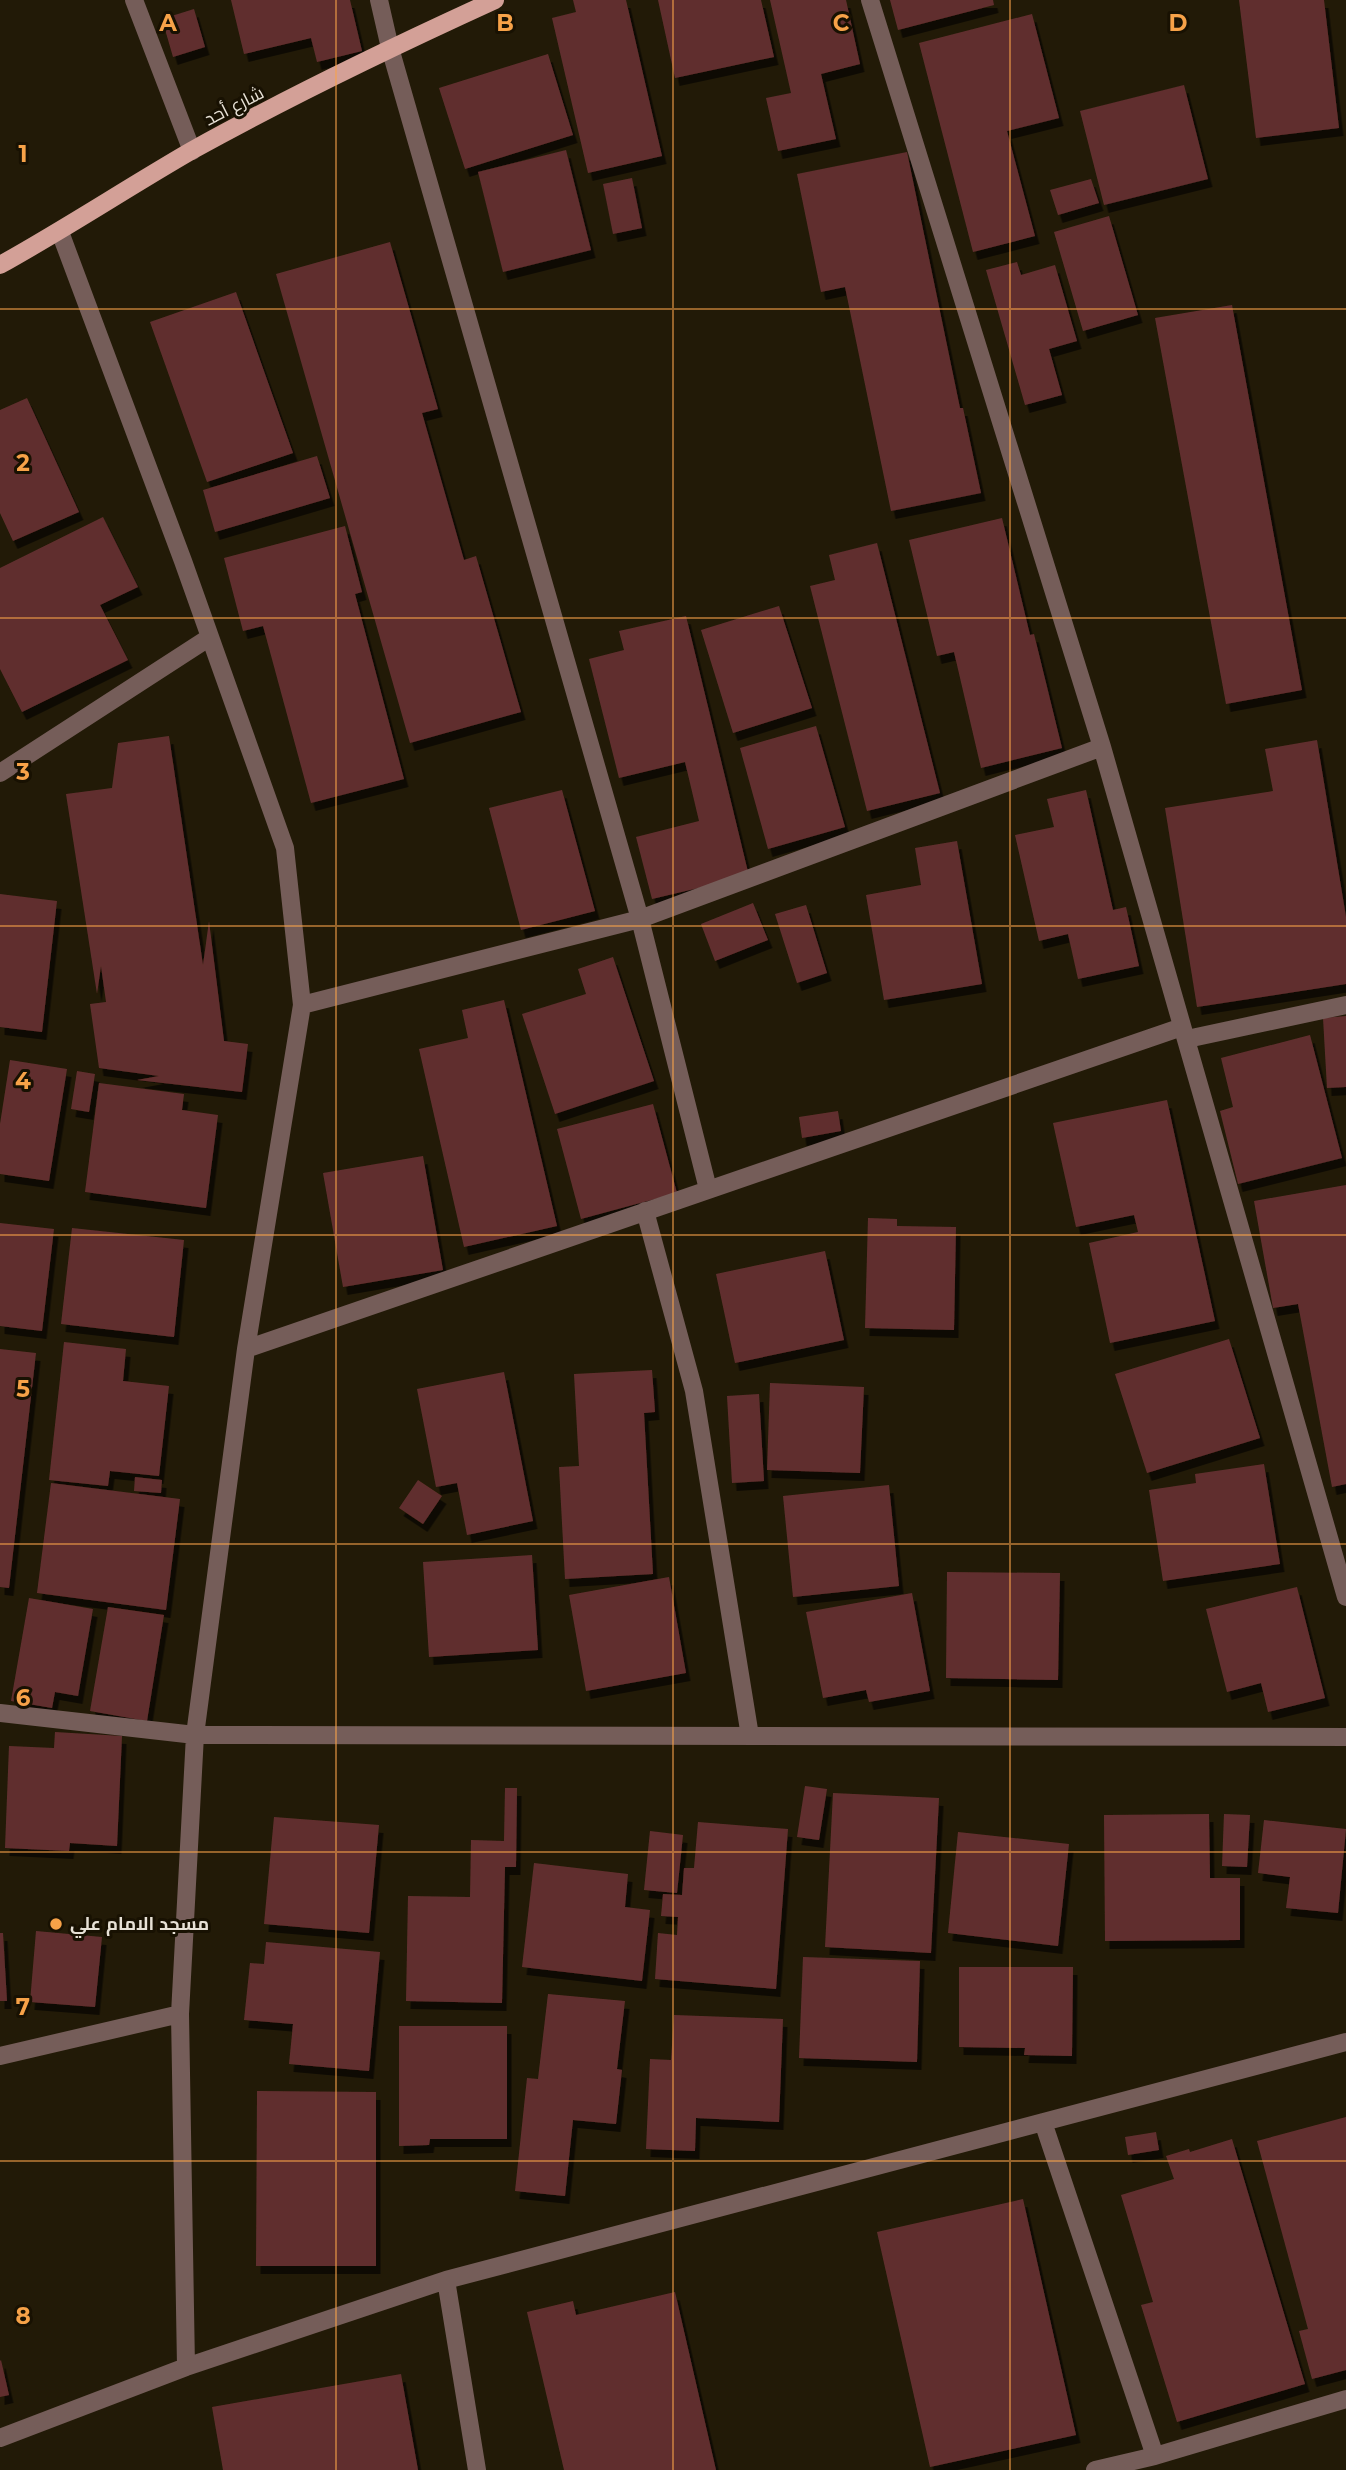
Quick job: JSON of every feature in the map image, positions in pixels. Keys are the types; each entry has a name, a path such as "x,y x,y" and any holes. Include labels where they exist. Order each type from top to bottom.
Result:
{"main road":[{"name":"شارع أحد","path":"0,265 60,232 192,151 390,48 495,0"}],"street":[{"path":"134,0 192,151"},
{"path":"379,0 390,48 640,919 708,1189"},
{"path":"870,0 1102,747 1346,1597"},
{"path":"60,232 285,848 302,1005 246,1349 195,1735 180,2014 186,2367"},
{"path":"0,773 210,637"},
{"path":"302,1005 640,919 1102,747"},
{"path":"246,1349 708,1189 1185,1033 1346,1005"},
{"path":"645,1211 694,1391 750,1736"},
{"path":"0,1713 195,1735 1346,1737"},
{"path":"0,2056 180,2014"},
{"path":"0,2438 186,2367 446,2280 1346,2042"},
{"path":"1043,2122 1155,2456"},
{"path":"446,2280 477,2470"},
{"path":"1095,2470 1155,2456 1346,2399"}],"building":[{"path":"231,0 350,0 362,51 317,62 311,38 244,54"},
{"path":"573,0 626,0 662,156 588,173 552,18 576,12"},
{"path":"658,0 761,0 774,57 675,78"},
{"path":"770,0 846,0 860,64 821,74 836,139 778,151 766,98 791,93"},
{"path":"890,0 993,0 994,5 898,30"},
{"path":"1239,0 1324,0 1339,128 1256,138"},
{"path":"194,9 205,47 173,57 162,19"},
{"path":"1032,14 1059,118 1007,131 1035,236 973,252 919,43"},
{"path":"548,54 573,135 465,169 439,88"},
{"path":"1184,85 1208,179 1104,205 1080,111"},
{"path":"566,150 591,250 503,272 478,172"},
{"path":"907,152 960,408 963,408 981,493 891,511 845,287 821,292 797,174"},
{"path":"632,178 642,228 613,234 603,184"},
{"path":"1091,179 1099,203 1058,215 1050,190"},
{"path":"1109,216 1138,315 1083,331 1054,232"},
{"path":"390,242 438,409 422,413 464,560 476,556 521,712 410,743 276,274"},
{"path":"1017,262 1021,275 1055,265 1077,341 1049,349 1062,395 1025,405 986,270"},
{"path":"236,292 293,453 207,482 150,322"},
{"path":"1232,305 1302,690 1226,704 1155,318"},
{"path":"27,398 79,512 13,541 0,513 0,410"},
{"path":"317,456 330,498 215,532 203,490"},
{"path":"103,517 138,587 100,605 128,660 22,712 0,669 0,568"},
{"path":"1002,518 1030,635 1034,634 1062,748 981,768 954,652 937,656 909,540"},
{"path":"345,526 362,592 355,594 404,779 311,803 263,626 243,631 224,558"},
{"path":"877,543 940,793 867,811 810,586 835,580 829,555"},
{"path":"779,606 812,708 733,733 701,630"},
{"path":"686,616 749,876 652,899 636,837 699,821 685,762 619,778 589,659 624,650 619,631"},
{"path":"816,726 845,827 768,849 740,748"},
{"path":"169,736 203,965 209,921 224,1041 248,1044 242,1092 137,1080 159,1076 99,1068 90,1004 106,1002 101,966 97,994 66,794 112,788 118,743"},
{"path":"1317,740 1346,917 1346,984 1197,1007 1165,808 1273,791 1265,749"},
{"path":"562,790 595,911 521,930 489,808"},
{"path":"1086,790 1113,910 1126,907 1139,966 1078,979 1068,934 1039,941 1015,835 1054,827 1047,799"},
{"path":"957,841 982,984 884,1000 866,895 921,885 915,848"},
{"path":"0,894 57,901 42,1032 0,1027"},
{"path":"753,903 768,940 715,961 701,924"},
{"path":"806,905 827,973 797,983 775,914"},
{"path":"613,957 654,1081 555,1114 522,1014 586,994 578,969"},
{"path":"504,1000 557,1226 464,1247 419,1049 468,1038 462,1010"},
{"path":"1346,1016 1346,1087 1327,1088 1323,1018"},
{"path":"1310,1035 1342,1158 1238,1184 1220,1111 1233,1107 1221,1058"},
{"path":"10,1060 67,1069 49,1181 0,1174 0,1124"},
{"path":"77,1071 95,1074 89,1112 71,1109"},
{"path":"99,1083 184,1094 182,1110 218,1115 206,1208 85,1192"},
{"path":"1167,1100 1215,1321 1110,1343 1089,1243 1138,1232 1134,1215 1076,1227 1053,1123"},
{"path":"653,1104 677,1193 581,1219 557,1129"},
{"path":"838,1111 841,1131 802,1138 799,1117"},
{"path":"423,1156 443,1270 343,1287 323,1173"},
{"path":"1346,1185 1346,1484 1332,1487 1298,1304 1273,1308 1254,1201"},
{"path":"868,1218 897,1219 897,1226 956,1227 954,1330 865,1328"},
{"path":"0,1223 54,1229 42,1331 0,1326"},
{"path":"72,1228 184,1240 174,1337 61,1324"},
{"path":"825,1251 844,1340 735,1363 716,1274"},
{"path":"1229,1339 1260,1438 1147,1473 1115,1374"},
{"path":"64,1342 126,1349 123,1381 169,1386 159,1476 110,1471 108,1486 49,1480"},
{"path":"0,1349 36,1353 9,1588 0,1587"},
{"path":"652,1370 655,1412 644,1413 653,1574 565,1579 559,1467 579,1466 574,1374"},
{"path":"504,1372 533,1521 467,1535 457,1483 436,1487 417,1389"},
{"path":"770,1383 864,1387 860,1473 767,1470"},
{"path":"759,1394 764,1481 732,1483 727,1396"},
{"path":"1264,1464 1280,1564 1163,1581 1149,1490 1196,1483 1195,1474"},
{"path":"135,1477 162,1480 161,1493 134,1491"},
{"path":"418,1480 442,1496 423,1524 399,1508"},
{"path":"51,1483 180,1499 166,1610 37,1593"},
{"path":"889,1485 899,1586 793,1597 783,1496"},
{"path":"532,1555 538,1650 429,1657 423,1562"},
{"path":"947,1572 1060,1573 1058,1680 946,1678"},
{"path":"669,1577 686,1673 586,1691 569,1595"},
{"path":"1297,1587 1325,1698 1268,1712 1261,1683 1227,1692 1206,1609"},
{"path":"912,1593 930,1691 869,1702 866,1690 823,1698 806,1612"},
{"path":"29,1598 93,1609 78,1696 55,1692 52,1708 11,1701"},
{"path":"108,1607 164,1615 147,1721 90,1711"},
{"path":"55,1732 122,1736 117,1846 70,1843 69,1851 5,1848 9,1746 54,1748"},
{"path":"805,1786 827,1789 819,1840 797,1837"},
{"path":"505,1788 517,1788 516,1867 505,1867 502,2003 406,2001 408,1896 470,1897 471,1840 504,1841"},
{"path":"833,1793 939,1798 931,1953 825,1947"},
{"path":"1209,1814 1210,1878 1240,1878 1240,1940 1105,1941 1104,1815"},
{"path":"1224,1814 1250,1815 1247,1867 1222,1866"},
{"path":"274,1817 379,1825 369,1933 264,1924"},
{"path":"1264,1820 1346,1829 1338,1913 1286,1908 1290,1877 1258,1873"},
{"path":"698,1822 788,1829 776,1989 655,1979 658,1933 677,1935 678,1917 661,1916 663,1894 682,1895 684,1868 694,1868"},
{"path":"650,1831 683,1835 677,1893 644,1890"},
{"path":"958,1832 1069,1844 1058,1946 948,1933"},
{"path":"534,1863 628,1874 625,1907 650,1910 642,1981 522,1967"},
{"path":"36,1931 102,1937 95,2007 30,2002"},
{"path":"0,1933 3,1933 7,2001 0,2001"},
{"path":"266,1942 380,1952 369,2071 289,2064 293,2024 244,2020 250,1963 264,1964"},
{"path":"803,1957 920,1961 917,2062 799,2058"},
{"path":"959,1967 1073,1967 1072,2056 1024,2055 1025,2048 959,2047"},
{"path":"548,1994 625,2001 617,2069 622,2070 616,2124 573,2120 565,2196 515,2191 527,2078 538,2079"},
{"path":"674,2015 783,2019 779,2122 696,2118 695,2151 646,2149 650,2059 671,2060"},
{"path":"399,2026 507,2026 507,2139 430,2139 429,2145 399,2146"},
{"path":"257,2091 376,2092 376,2266 256,2266"},
{"path":"1346,2117 1346,2370 1312,2379 1299,2331 1308,2329 1257,2141"},
{"path":"1156,2132 1159,2150 1128,2155 1125,2137"},
{"path":"1232,2139 1305,2384 1177,2422 1141,2305 1153,2302 1121,2195 1174,2179 1166,2156 1189,2149 1190,2152"},
{"path":"1023,2199 1076,2435 930,2467 877,2232"},
{"path":"675,2292 716,2470 564,2470 527,2312 573,2301 576,2315"},
{"path":"0,2361 9,2395 0,2397"},
{"path":"401,2374 418,2470 223,2470 212,2407"}],"place":[{"name":"مسجد الامام علي","path":"56,1924"}]}
